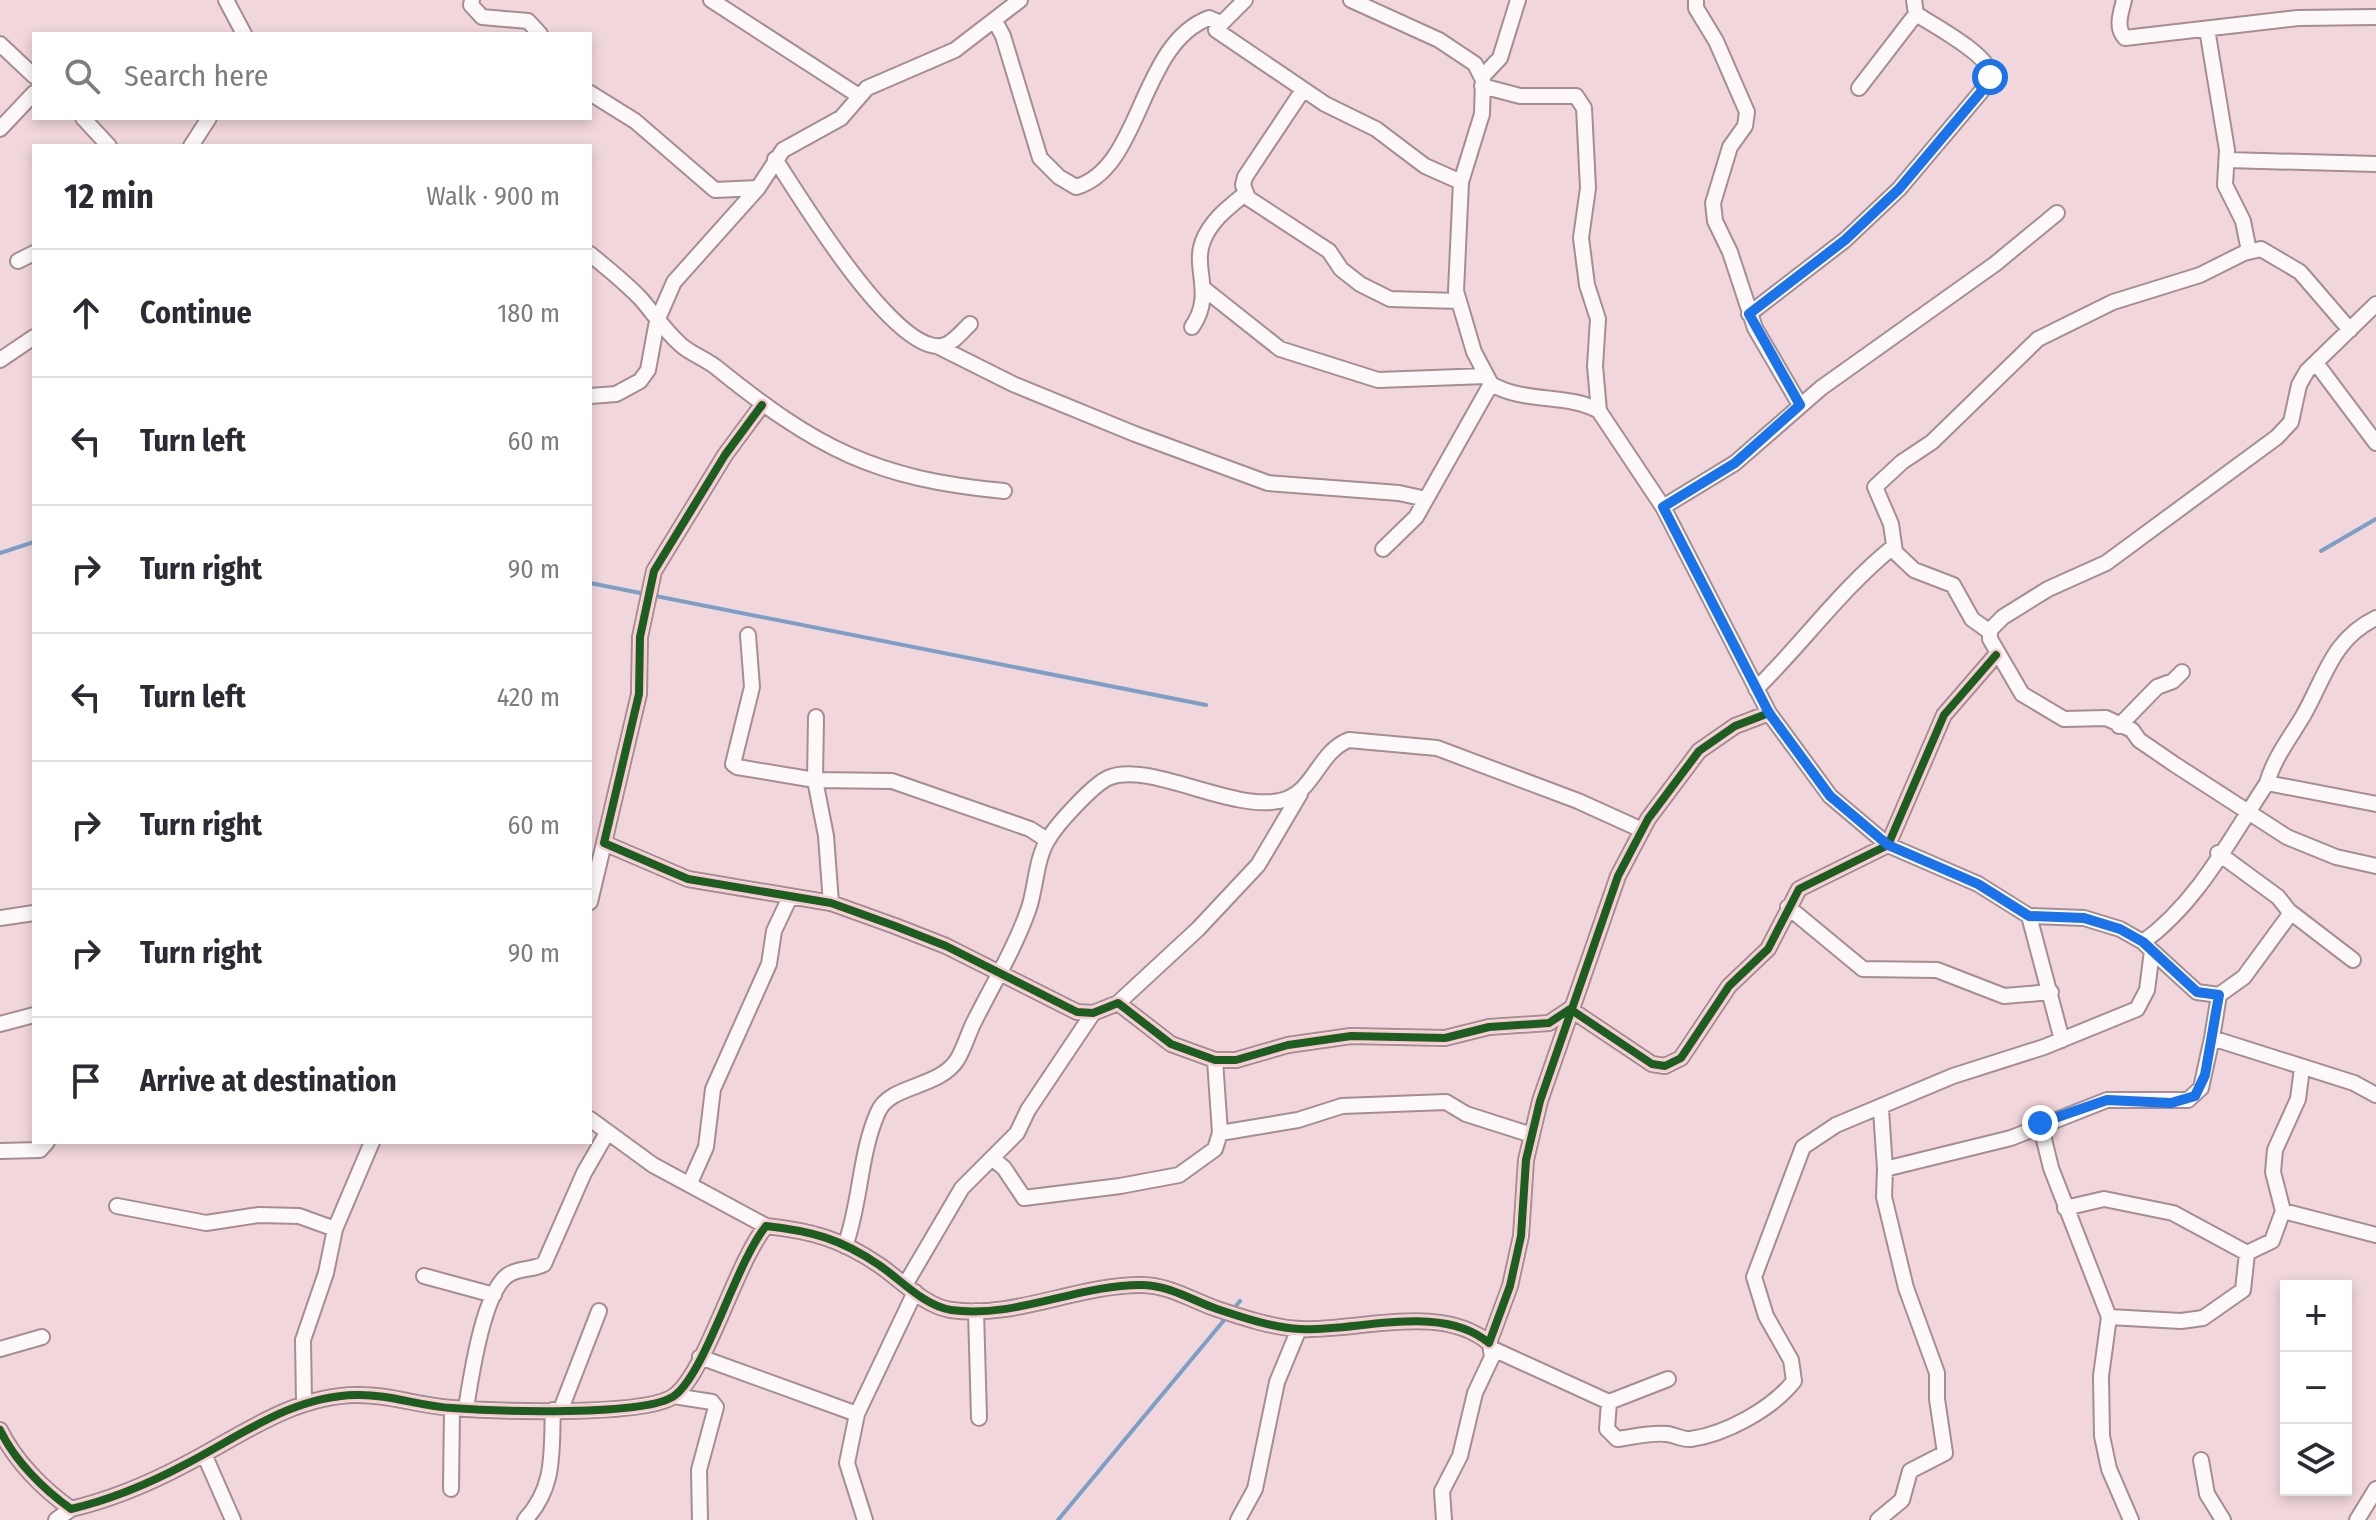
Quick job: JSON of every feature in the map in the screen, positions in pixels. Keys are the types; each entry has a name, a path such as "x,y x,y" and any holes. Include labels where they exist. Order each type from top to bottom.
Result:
{"street":[{"path":"226,0 243,32"},
{"path":"472,0 471,5 482,17 528,21 538,32"},
{"path":"711,0 859,96"},
{"path":"592,396 616,394 640,381 648,370 657,321 674,282 758,188 783,150 841,118 867,88 955,50 1020,0"},
{"path":"1216,30 1245,0"},
{"path":"1351,0 1439,40 1475,64 1482,81 1485,93 1482,114 1469,146 1461,182 1456,291 1474,352 1488,380"},
{"path":"1482,81 1500,58 1518,0"},
{"path":"1696,0 1696,8 1716,41 1747,112 1745,126 1730,147 1713,203 1715,221 1730,252 1749,314 1800,405"},
{"path":"2124,0 2119,22 2120,32 2125,38 2298,18 2376,17"},
{"path":"1749,314 1845,240 1899,189 1990,77 1988,66 1974,52 1915,7 1859,88"},
{"path":"995,21 1040,158 1059,177 1076,187 1093,179 1112,159 1147,91 1181,36 1209,18 1218,22 1216,30"},
{"path":"2207,29 2227,160 2225,185 2243,221 2249,251"},
{"path":"1216,30 1303,90 1352,120 1376,129 1425,166 1461,182"},
{"path":"0,44 32,74"},
{"path":"1482,81 1520,96 1576,96 1584,108 1588,188 1581,238 1587,285 1598,319 1595,366 1599,411 1663,507 1769,713 1830,796 1888,845 1978,884 2029,916 2084,918 2120,929 2147,946 2197,992 2219,995 2244,977 2289,911"},
{"path":"1303,90 1245,177 1246,193 1257,204 1329,251 1341,269 1360,284 1390,299 1459,301"},
{"path":"592,94 635,121 715,190 758,188"},
{"path":"0,129 32,95"},
{"path":"85,120 107,144"},
{"path":"192,144 208,120"},
{"path":"775,159 875,301 920,342 939,347 1013,384 1121,429 1268,483 1399,493 1426,499"},
{"path":"2227,160 2376,164"},
{"path":"1192,327 1204,303 1202,242 1219,215 1246,193"},
{"path":"1663,507 1735,463 1800,405 1995,264 2057,213"},
{"path":"2350,330 2300,272 2269,252 2249,251 2200,275 2113,302 2038,339 1932,442 1902,462 1875,487 1891,524 1893,547 1914,570 1953,585 1972,619 1990,632 1996,655 2022,694 2064,719 2106,718 2132,730 2139,740 2287,837 2336,857 2376,866"},
{"path":"18,261 32,254"},
{"path":"592,256 641,299 657,321 684,348 714,365 762,405 824,445 879,470 943,486 1004,491"},
{"path":"1203,288 1280,349 1378,380 1488,380 1533,400 1582,404 1599,411"},
{"path":"1990,632 2003,617 2048,589 2106,563 2277,437 2291,422 2299,385 2307,371 2376,304"},
{"path":"939,347 950,343 970,324"},
{"path":"0,360 32,338"},
{"path":"2316,363 2376,443"},
{"path":"1383,549 1400,536 1426,499 1488,380"},
{"path":"592,894 639,694 640,637 654,571 725,455 762,405"},
{"path":"1756,689 1860,573 1893,547"},
{"path":"1609,1402 1607,1429 1617,1439 1666,1433 1689,1440 1721,1430 1767,1407 1787,1389 1794,1381 1791,1360 1766,1316 1754,1277 1771,1239 1803,1147 1836,1125 1881,1110 1953,1076 2062,1040 2137,1009 2147,990 2147,946 2196,892 2218,853 2267,783 2271,767 2304,714 2326,664 2359,628 2376,618"},
{"path":"748,635 752,687 733,764 737,767 815,780 903,784 1030,829 1047,840"},
{"path":"1570,1009 1652,1064 1665,1066 1681,1058 1729,986 1768,949 1799,889 1888,845 1944,715 1996,655"},
{"path":"2119,726 2157,687 2173,681 2182,672"},
{"path":"1444,1520 1442,1491 1460,1456 1475,1393 1510,1286 1521,1236 1526,1160 1532,1135 1570,1009 1618,876 1642,830 1699,751 1735,726 1769,713"},
{"path":"816,717 815,780 826,836 831,903"},
{"path":"604,843 688,879 831,903 946,946 1077,1012 1093,1013 1118,1003 1198,929 1258,865 1301,793 1337,745 1349,740 1437,748 1578,801 1642,830"},
{"path":"845,1246 857,1211 861,1172 878,1111 887,1099 938,1078 956,1062 1030,906 1047,840 1103,780 1119,774 1262,803 1301,793"},
{"path":"2267,783 2375,803"},
{"path":"2218,853 2278,897 2289,911 2353,960"},
{"path":"690,1183 706,1147 713,1089 769,964 774,931 790,897"},
{"path":"1788,907 1863,969 1937,970 2004,996 2051,992"},
{"path":"0,918 32,913"},
{"path":"2029,916 2062,1040"},
{"path":"1885,1169 2011,1138 2040,1123 2107,1100 2188,1100 2201,1088 2219,995"},
{"path":"1118,1003 1171,1044 1215,1060 1236,1060 1288,1045 1340,1037 1445,1038 1489,1027 1549,1023 1570,1009"},
{"path":"865,1520 847,1463 857,1414 910,1288 962,1188 1017,1133 1028,1110 1093,1013"},
{"path":"0,1024 32,1016"},
{"path":"2212,1038 2354,1083 2376,1095"},
{"path":"992,1158 1004,1168 1017,1193 1031,1198 1179,1175 1215,1149 1220,1133 1215,1060"},
{"path":"2247,1253 2272,1241 2283,1211 2273,1172 2275,1150 2298,1099 2302,1068"},
{"path":"1220,1133 1298,1120 1342,1106 1446,1102 1466,1114 1532,1135"},
{"path":"1878,1520 1902,1500 1910,1471 1945,1453 1937,1399 1937,1373 1906,1288 1884,1197 1881,1110"},
{"path":"592,1121 653,1165 766,1226 812,1231 845,1246 947,1309 976,1311 1141,1285 1167,1288 1217,1309 1299,1329 1391,1321 1430,1322 1473,1331 1491,1346 1609,1402 1668,1379"},
{"path":"2040,1123 2065,1208 2109,1317 2101,1376 2102,1436 2109,1469 2131,1520"},
{"path":"451,1489 459,1408 494,1295 504,1278 512,1272 544,1264 584,1173 607,1133"},
{"path":"0,1151 40,1150 45,1144"},
{"path":"304,1402 303,1340 326,1273 335,1229 371,1144"},
{"path":"2065,1208 2104,1199 2173,1213 2247,1253"},
{"path":"117,1206 206,1223 259,1215 299,1216 335,1229"},
{"path":"2283,1211 2376,1235"},
{"path":"674,1396 685,1385 746,1258 766,1226"},
{"path":"2109,1317 2181,1321 2210,1315 2243,1290 2247,1253"},
{"path":"424,1276 494,1295"},
{"path":"525,1520 544,1498 557,1409 599,1311"},
{"path":"976,1311 979,1418"},
{"path":"1238,1520 1255,1489 1277,1382 1299,1329"},
{"path":"0,1349 42,1337"},
{"path":"700,1357 857,1414"},
{"path":"2,1437 51,1494 64,1516 182,1467 304,1402 353,1395 382,1395 459,1408 621,1408 674,1396 712,1402 716,1407 699,1470 700,1520"},
{"path":"204,1454 233,1520"},
{"path":"2201,1460 2207,1494 2223,1520"},
{"path":"2357,1520 2376,1489"}],"waterway":[{"path":"2321,551 2376,519"},
{"path":"0,553 32,543"},
{"path":"592,583 1206,705"},
{"path":"1058,1520 1240,1301"}],"cycle path":[{"path":"762,405 725,455 654,571 640,637 639,694 604,843 688,879 831,903 946,946 1077,1012 1093,1013 1118,1003 1171,1044 1215,1060 1236,1060 1288,1045 1351,1036 1445,1038 1489,1027 1549,1023 1570,1009 1652,1064 1665,1066 1681,1058 1729,986 1768,949 1799,889 1888,845 1944,715 1996,655"},
{"path":"0,1430 13,1453 31,1474 71,1509 143,1484 266,1420 309,1402 332,1397 368,1395 440,1407 532,1411 601,1410 658,1403 674,1396 698,1365 743,1265 766,1226 812,1234 839,1243 879,1265 922,1298 951,1310 999,1310 1095,1290 1143,1285 1172,1291 1217,1309 1279,1327 1322,1329 1423,1321 1469,1331 1489,1343 1510,1286 1521,1236 1526,1160 1540,1101 1618,876 1648,819 1699,751 1735,726 1769,713"}],"route":[{"path":"1990,77 1899,189 1845,240 1749,314 1800,405 1735,463 1663,507 1769,713 1830,796 1888,845 1978,884 2029,916 2084,918 2120,929 2143,942 2197,992 2207,996 2219,995 2211,1050 2201,1088 2195,1096 2171,1103 2107,1100 2040,1123"}]}
